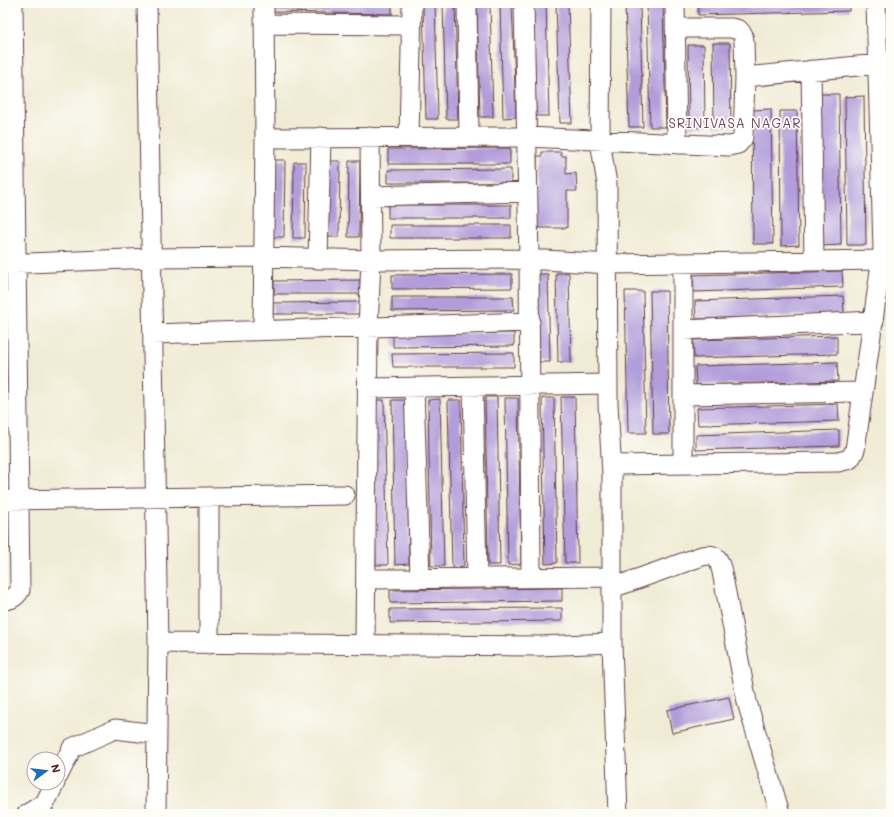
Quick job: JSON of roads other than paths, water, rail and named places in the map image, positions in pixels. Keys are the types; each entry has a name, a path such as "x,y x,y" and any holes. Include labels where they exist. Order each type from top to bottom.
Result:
{"street":[{"path":"3,600 16,597 20,590 11,500 10,263 13,3"},
{"path":"148,3 158,643 156,814"},
{"path":"263,330 265,138 264,3"},
{"path":"409,137 412,3"},
{"path":"467,3 469,137"},
{"path":"524,3 530,322 531,578"},
{"path":"601,3 600,141 607,184 609,264 608,384 612,464 612,643 618,814"},
{"path":"675,3 677,144"},
{"path":"612,464 838,462 850,458 855,450 885,251 876,3"},
{"path":"265,24 411,25"},
{"path":"265,138 527,137 729,146 738,144 743,138 745,77 743,35 739,30 731,28 676,28"},
{"path":"745,77 878,64"},
{"path":"811,70 814,261"},
{"path":"318,259 321,137"},
{"path":"366,645 368,328 371,260 370,137"},
{"path":"370,196 528,192"},
{"path":"10,263 152,258 264,257 371,260 529,259 609,264 683,263 814,261 885,251"},
{"path":"683,263 683,464"},
{"path":"683,330 874,321"},
{"path":"153,334 530,322"},
{"path":"368,388 608,384"},
{"path":"473,386 477,578"},
{"path":"414,387 420,578"},
{"path":"683,395 863,392"},
{"path":"11,500 345,495"},
{"path":"208,644 209,497"},
{"path":"366,579 531,578 612,582 702,556 710,555 716,557 720,562 747,702 780,810"},
{"path":"158,643 539,646 612,643"},
{"path":"66,760 72,748 115,729 156,734"},
{"path":"28,814 45,803 51,791"}],"district":[{"name":"SRINIVASA NAGAR","path":"735,122"}]}
